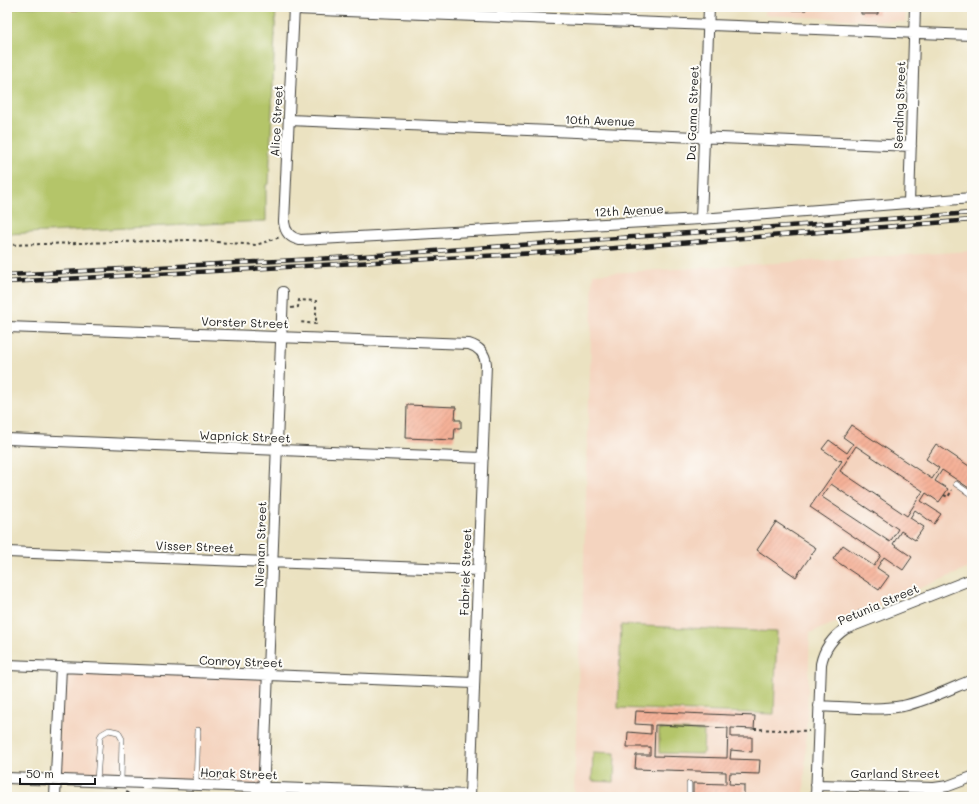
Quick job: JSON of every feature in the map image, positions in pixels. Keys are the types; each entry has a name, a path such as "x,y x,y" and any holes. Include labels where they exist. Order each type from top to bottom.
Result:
{"street":[{"name":"Da Gama Street","path":"701,219 709,7"},
{"name":"Sending Street","path":"908,203 915,7"},
{"path":"294,8 972,35"},
{"name":"Alice Street","path":"288,234 284,222 294,8"},
{"name":"10th Avenue","path":"289,120 910,146"},
{"name":"12th Avenue","path":"288,234 296,240 300,240 701,219 972,198"},
{"name":"Nieman Street","path":"263,792 282,292"},
{"name":"Vorster Street","path":"7,326 469,344 480,350"},
{"name":"Fabriek Street","path":"470,796 486,364 480,350"},
{"name":"Wapnick Street","path":"7,439 483,458"},
{"name":"Visser Street","path":"7,552 478,570"},
{"name":"Petunia Street","path":"816,797 821,664 826,649 834,637 862,617 972,579"},
{"name":"Conroy Street","path":"7,665 474,682"},
{"path":"55,797 61,667"},
{"path":"819,706 884,708 902,706 922,700 972,680"},
{"name":"Garland Street","path":"816,785 934,788 948,786 972,777"},
{"name":"Horak Street","path":"7,778 196,785 263,792 470,796"}],"lane":[{"path":"956,484 972,495"},
{"path":"97,781 100,737 109,730 118,732 122,738 122,782"},
{"path":"196,785 198,730"},
{"path":"689,784 689,797"}],"path":[{"path":"7,245 190,240 256,245 288,234"},
{"path":"282,310 298,307 299,300 316,301 316,324 300,322"},
{"path":"944,495 948,497 956,484"},
{"path":"754,729 818,732"}],"shaded area":[{"path":"766,7 906,7 905,22 765,15"},
{"path":"972,251 972,567 810,633 804,797 574,797 580,624 582,623 593,274"},
{"path":"61,668 268,675 264,787 57,779"}],"green space":[{"path":"7,7 276,7 269,184 266,185 266,221 7,234"},
{"path":"621,625 777,632 774,714 618,708"},
{"path":"659,729 704,731 703,754 659,753"},
{"path":"593,752 615,753 614,782 592,781"},
{"path":"63,793 165,797 62,797"}],"building":[{"path":"66,7 77,7 77,11 66,11"},
{"path":"791,7 806,7 806,10 791,10"},
{"path":"861,7 878,7 878,14 861,14"},
{"path":"407,405 456,407 455,420 461,420 461,428 455,428 454,440 406,438"},
{"path":"851,425 932,479 939,468 926,459 936,444 972,468 972,490 942,470 935,481 948,489 944,495 939,502 926,493 921,501 941,514 934,524 915,510 910,518 924,527 915,540 901,531 893,544 912,557 903,570 884,557 877,568 889,576 879,590 833,559 843,545 874,566 881,555 810,507 842,461 822,449 829,440 847,453 853,444 843,437","holes":["856,446 923,491 907,516 840,471","831,484 898,529 890,542 822,497"]},
{"path":"776,522 816,548 796,577 757,550"},
{"path":"636,711 755,716 754,729 731,728 731,737 752,737 752,752 731,750 730,759 760,760 759,774 730,773 729,784 744,785 744,797 693,797 693,783 726,784 726,772 635,769 636,755 650,755 650,747 627,747 628,732 651,734 651,725 635,724","holes":["655,725 728,728 727,758 654,756"]}],"railway":[{"path":"7,275 335,258 972,213"},
{"path":"7,282 590,250 972,220"}]}
